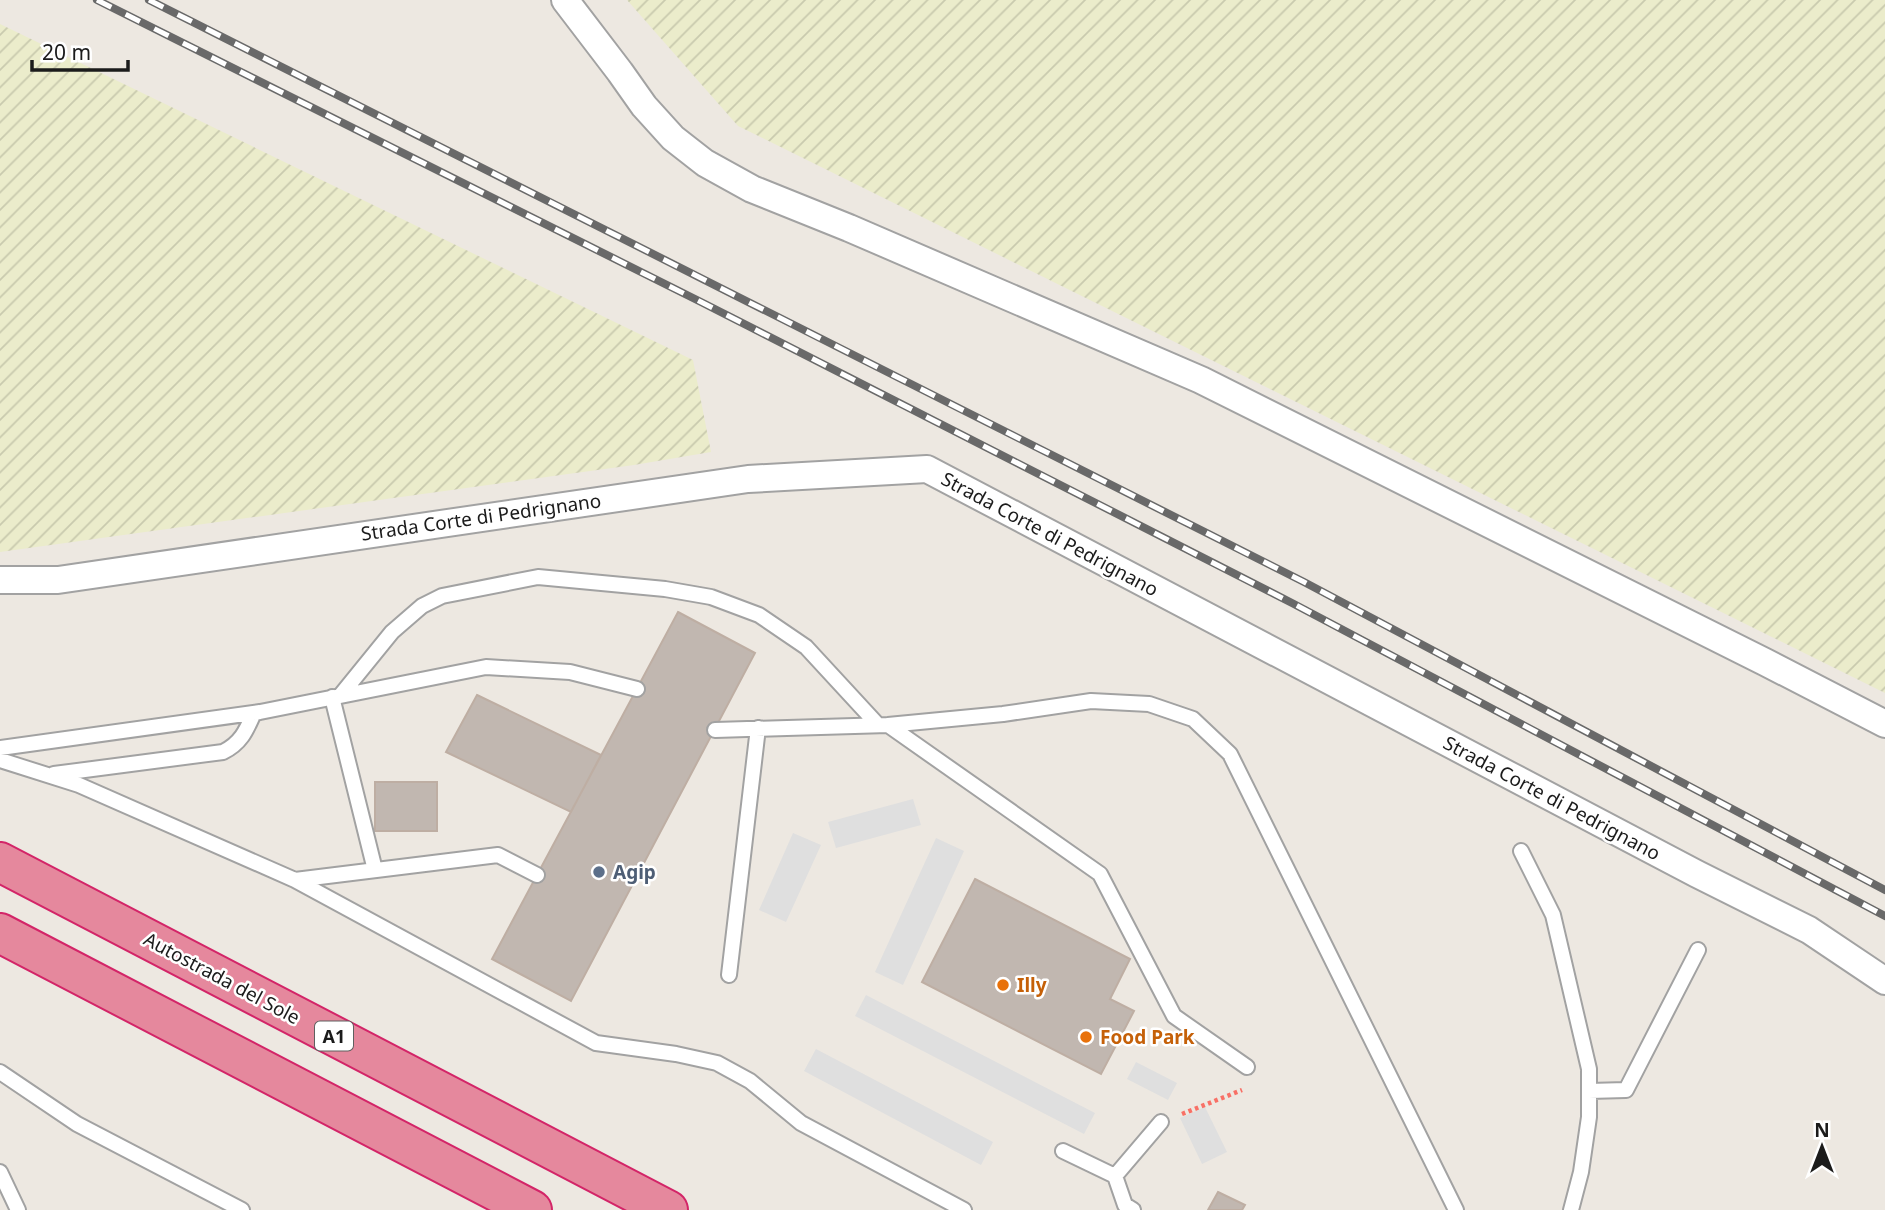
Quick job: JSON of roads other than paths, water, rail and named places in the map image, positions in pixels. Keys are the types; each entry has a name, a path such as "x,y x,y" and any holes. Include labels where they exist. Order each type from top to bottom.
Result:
{"highway":[{"name":"Autostrada del Sole","path":"0,862 668,1210"},
{"path":"0,933 532,1210"}],"street":[{"path":"565,0 621,72 643,106 673,138 705,163 752,189 1201,380 1885,724"},
{"name":"Strada Corte di Pedrignano","path":"0,580 58,580 748,479 928,469 1697,874 1809,930 1885,981"}],"lane":[{"path":"336,696 392,632 422,606 442,596 538,577 665,589 712,597 760,615 806,647 883,725 1100,874 1174,1016 1247,1067"},
{"path":"0,748 254,713 486,667 570,672 637,689"},
{"path":"336,696 375,870"},
{"path":"715,730 883,725 1003,714 1091,701 1149,704 1193,719 1230,754 1457,1210"},
{"path":"48,775 223,752 244,737 254,713"},
{"path":"729,975 758,728"},
{"path":"0,760 79,785 295,880 596,1043 676,1054 717,1063 750,1081 801,1123 964,1210"},
{"path":"1521,850 1553,915 1589,1069 1589,1117 1572,1210"},
{"path":"295,880 498,855 537,876"},
{"path":"1589,1091 1626,1090 1698,950"},
{"path":"0,1072 77,1124 242,1210"},
{"path":"1115,1176 1161,1122"},
{"path":"1063,1151 1115,1176 1125,1206 1133,1210"},
{"path":"0,1172 18,1210"}],"railway":[{"path":"97,0 703,303 1292,603 1885,916"},
{"path":"149,0 1304,582 1885,890"}],"place":[{"name":"Agip","path":"599,872"},
{"name":"Illy","path":"1003,985"},
{"name":"Food Park","path":"1086,1037"}]}
